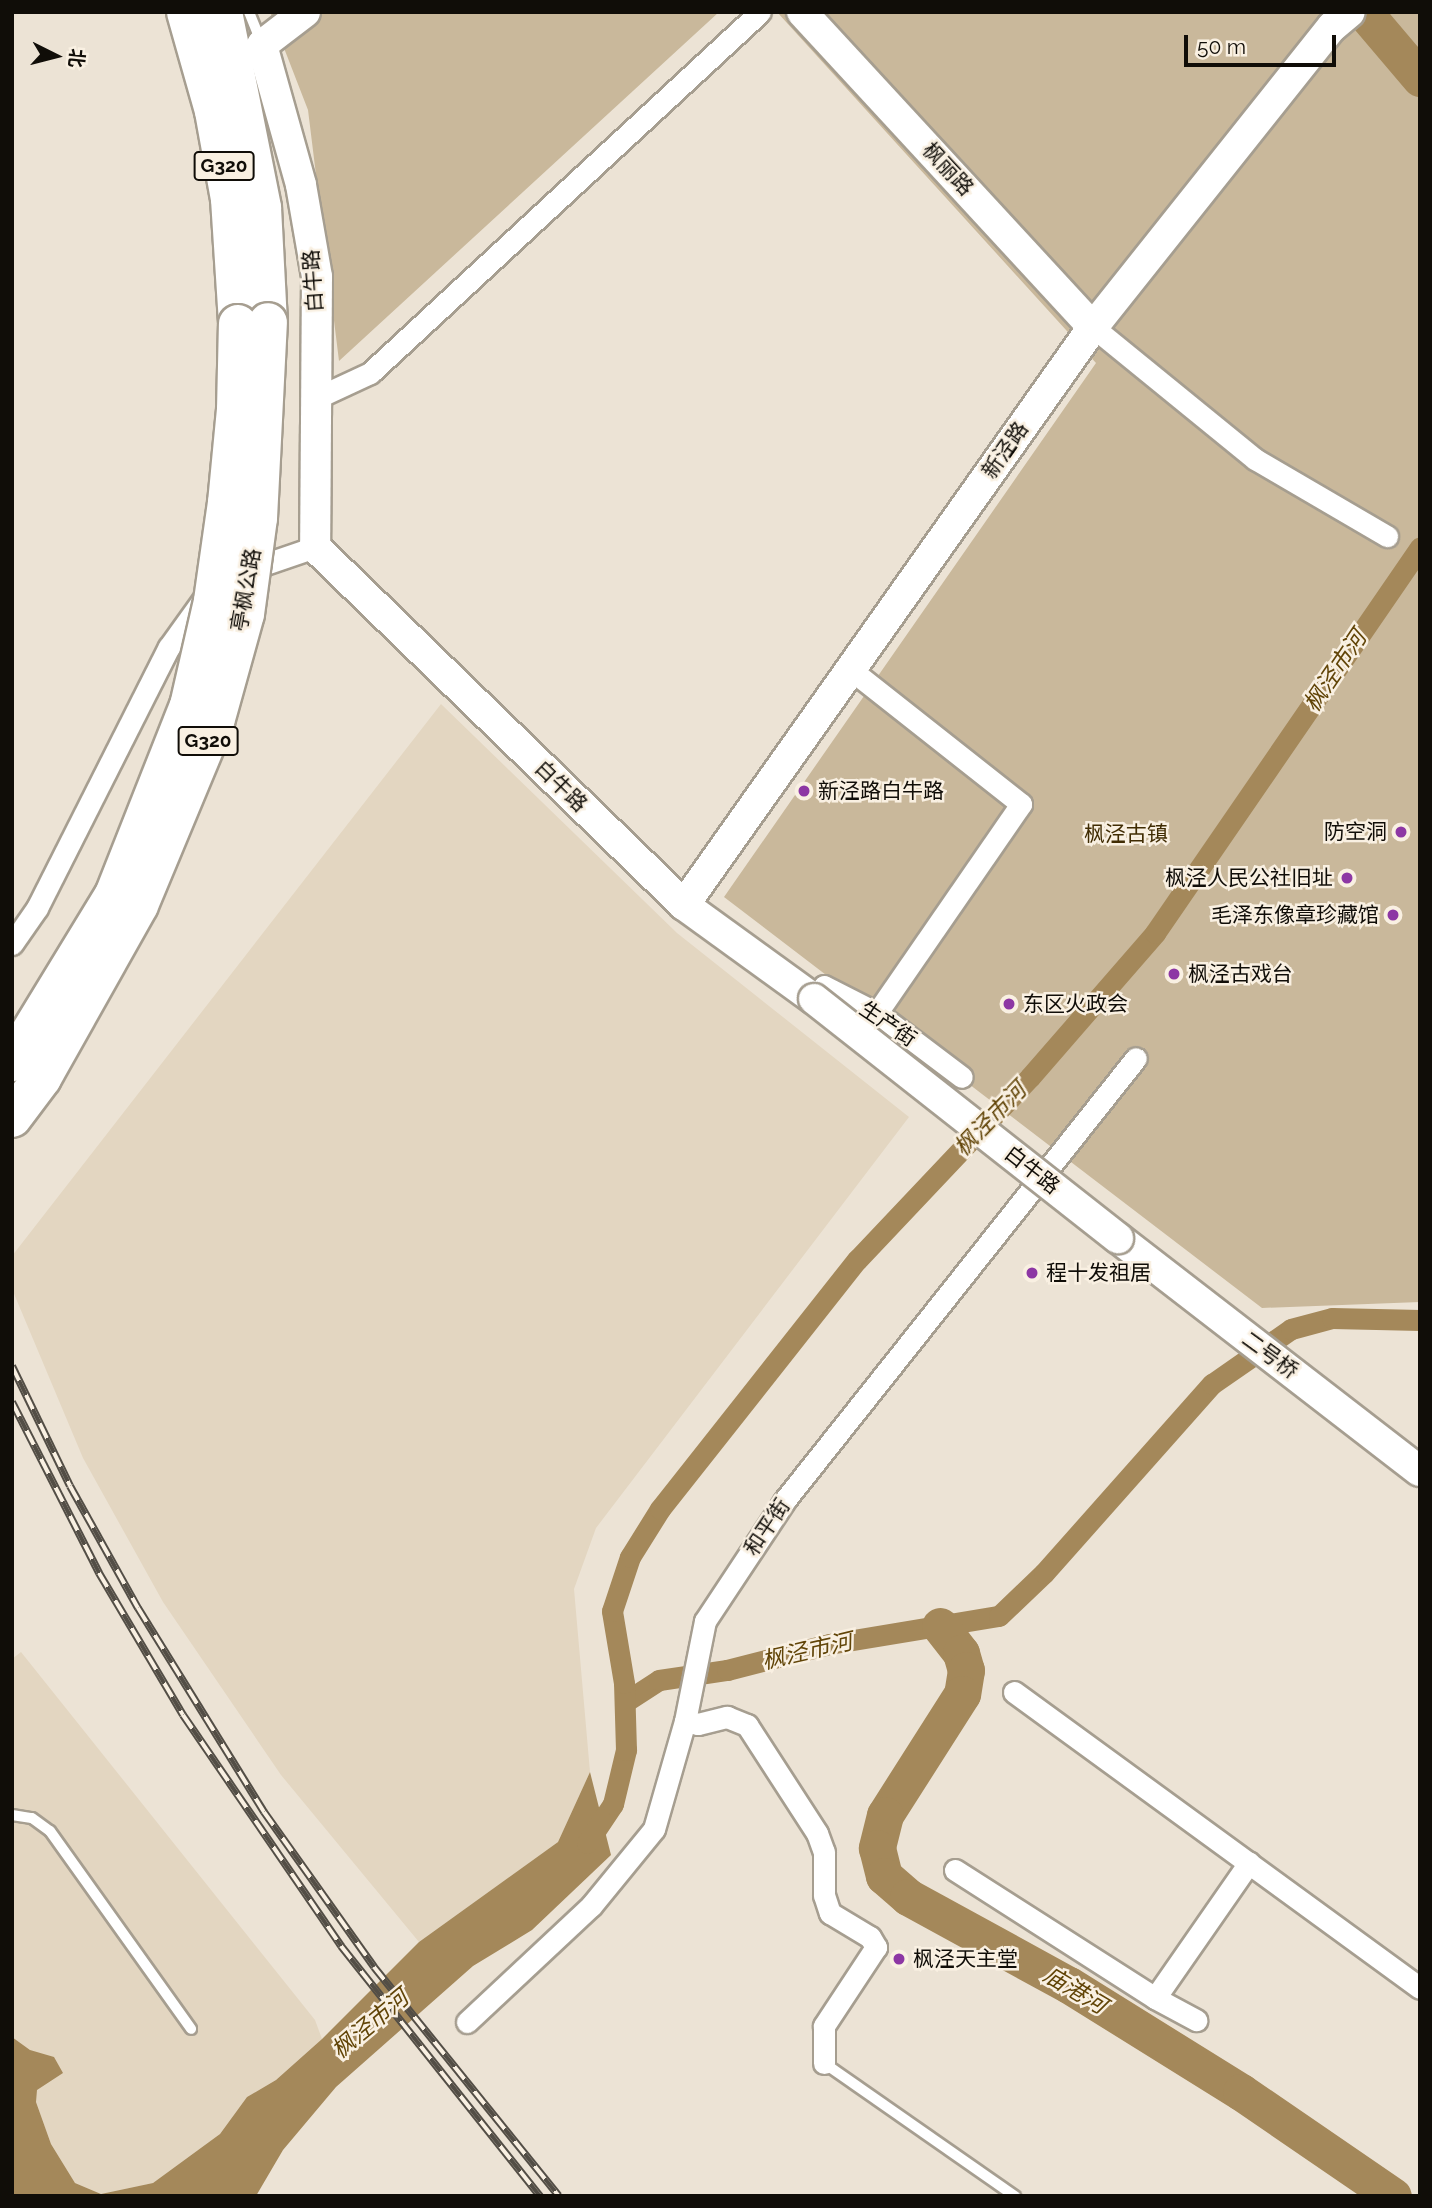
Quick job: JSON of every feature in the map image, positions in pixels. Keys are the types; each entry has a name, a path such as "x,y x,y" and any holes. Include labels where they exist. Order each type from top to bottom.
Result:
{"highway":[{"name":"亭枫公路","path":"12,1062 114,895 189,706 213,601 227,503 236,410 253,323 214,111 186,12"},
{"name":"亭枫公路","path":"12,1118 43,1078 139,905 215,722 245,614 258,518 253,323 262,208 223,12"}],"street":[{"path":"262,45 305,12"},
{"path":"314,399 370,373 760,12"},
{"name":"枫丽路","path":"802,12 1093,327"},
{"name":"新泾路","path":"684,905 1093,327 1341,20"},
{"name":"白牛路","path":"262,45 301,185 317,277 315,547 684,905 814,999 1222,1320"},
{"path":"1093,327 1255,459 1387,536"},
{"path":"12,944 37,908 148,686 192,610 205,593 238,574 315,547"},
{"path":"850,669 1021,804 877,1013"},
{"name":"生产街","path":"814,999 824,986 877,1013 962,1077"},
{"name":"和平街","path":"467,2022 591,1906 654,1829 688,1711 705,1621 785,1500 1136,1058"},
{"name":"二号桥","path":"1222,1320 1318,1390 1420,1471"},
{"path":"1014,1692 1420,1988"},
{"path":"688,1711 698,1724 727,1717 747,1725 817,1833 824,1852 824,1895 830,1913 870,1937 876,1947 824,2026 824,2063"},
{"path":"1155,1998 1249,1863"},
{"path":"955,1870 1155,1998 1196,2020"}],"lane":[{"path":"249,12 262,45"},
{"path":"12,1815 32,1818 50,1831 191,2029"},
{"path":"824,2063 1015,2196"}],"shaded area":[{"path":"441,704 677,933 909,1117 596,1528 574,1589 590,1772 558,1842 419,1942 281,1775 163,1602 83,1458 12,1289 12,1256"},
{"path":"21,1652 315,2020 322,2039 276,2080 247,2097 220,2134 153,2183 101,2194 75,2183 51,2144 36,2102 30,2050 12,2037 12,1659"}],"green space":[{"path":"270,12 719,12 339,361 308,110"},
{"name":"枫泾古镇","path":"777,12 1420,12 1420,1302 1262,1308 724,897 1096,363"}],"water":[{"path":"590,1772 611,1855 532,1930 473,1966 336,2087 283,2150 256,2196 12,2196 12,2037 30,2050 54,2057 63,2073 37,2090 36,2102 51,2144 75,2183 101,2194 153,2183 220,2134 247,2097 276,2080 322,2039 419,1942 558,1842"}],"waterway":[{"name":"枫泾市河","path":"1364,12 1420,78"},
{"name":"枫泾市河","path":"587,1843 613,1804 626,1750 624,1683 612,1611 630,1557 660,1509 857,1260 1030,1077 1155,933 1420,547"},
{"name":"枫泾市河","path":"625,1702 659,1680 727,1670 829,1644 999,1616 1044,1573 1212,1384 1291,1329 1332,1318 1420,1320"},
{"name":"庙港河","path":"940,1626 961,1653 966,1670 962,1694 885,1815 877,1848 884,1876 908,1897 1069,1985 1241,2092 1393,2196"}],"railway":[{"path":"12,1366 70,1486 138,1608 264,1812 374,1967 559,2196"},
{"path":"12,1402 99,1573 183,1715 341,1946 540,2196"}],"place":[{"name":"新泾路白牛路","path":"804,791"},
{"name":"防空洞","path":"1401,832"},
{"name":"枫泾人民公社旧址","path":"1347,878"},
{"name":"毛泽东像章珍藏馆","path":"1393,915"},
{"name":"枫泾古戏台","path":"1174,974"},
{"name":"东区火政会","path":"1009,1004"},
{"name":"程十发祖居","path":"1032,1273"},
{"name":"枫泾天主堂","path":"899,1959"}]}
